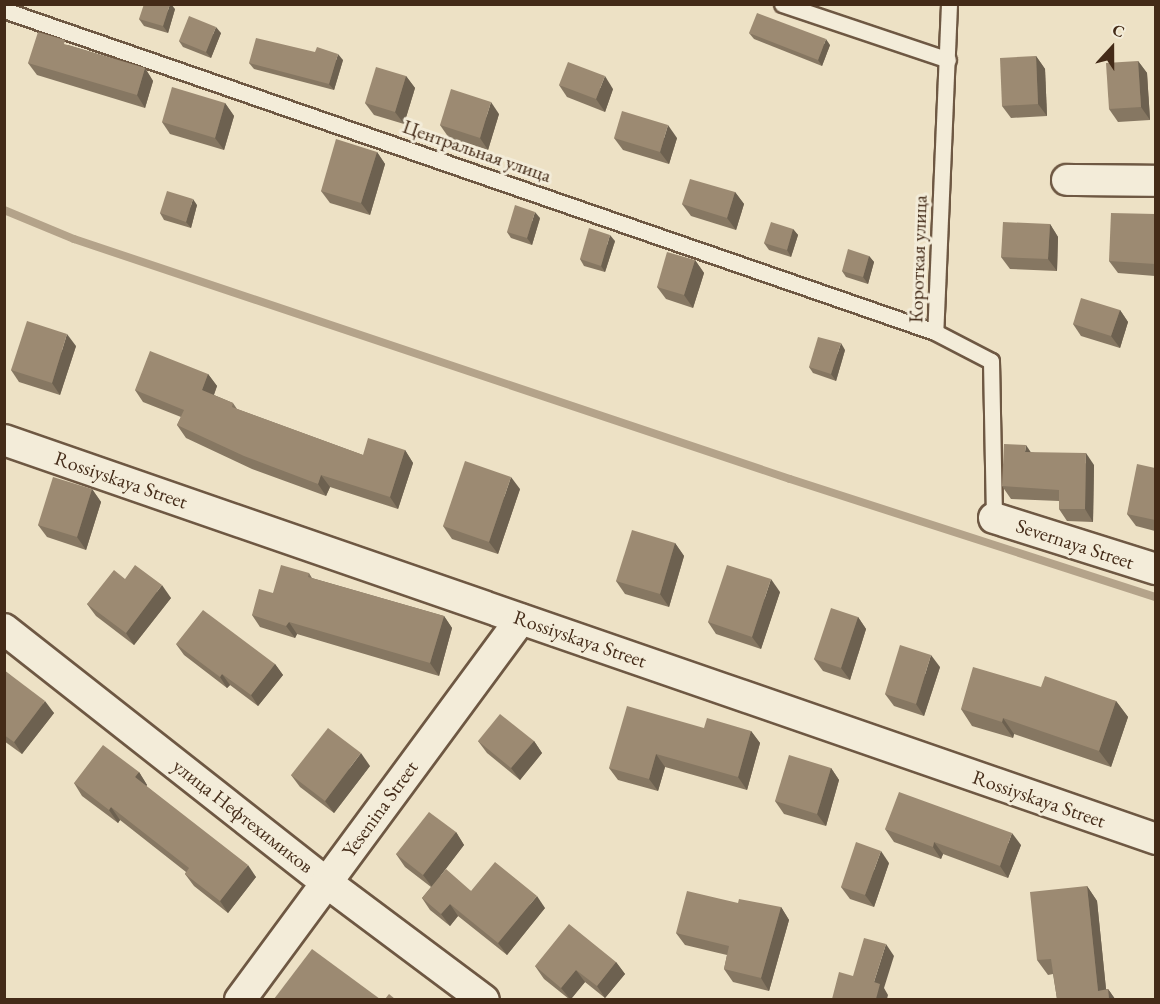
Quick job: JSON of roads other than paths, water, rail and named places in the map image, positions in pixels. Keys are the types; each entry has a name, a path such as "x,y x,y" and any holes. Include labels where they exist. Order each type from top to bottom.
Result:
{"street":[{"path":"1067,180 1155,180"},
{"name":"Rossiyskaya Street","path":"4,440 1155,839"},
{"name":"Severnaya Street","path":"994,518 1155,569"},
{"name":"Yesenina Street","path":"240,999 521,618"},
{"name":"улица Нефтехимиков","path":"4,629 326,882 484,999"}],"lane":[{"path":"782,4 948,60"},
{"name":"Короткая улица","path":"949,4 935,332 991,361 994,518"},
{"name":"Центральная улица","path":"4,10 935,332"}],"waterway":[{"path":"4,210 74,239 790,479 1156,597"}]}
